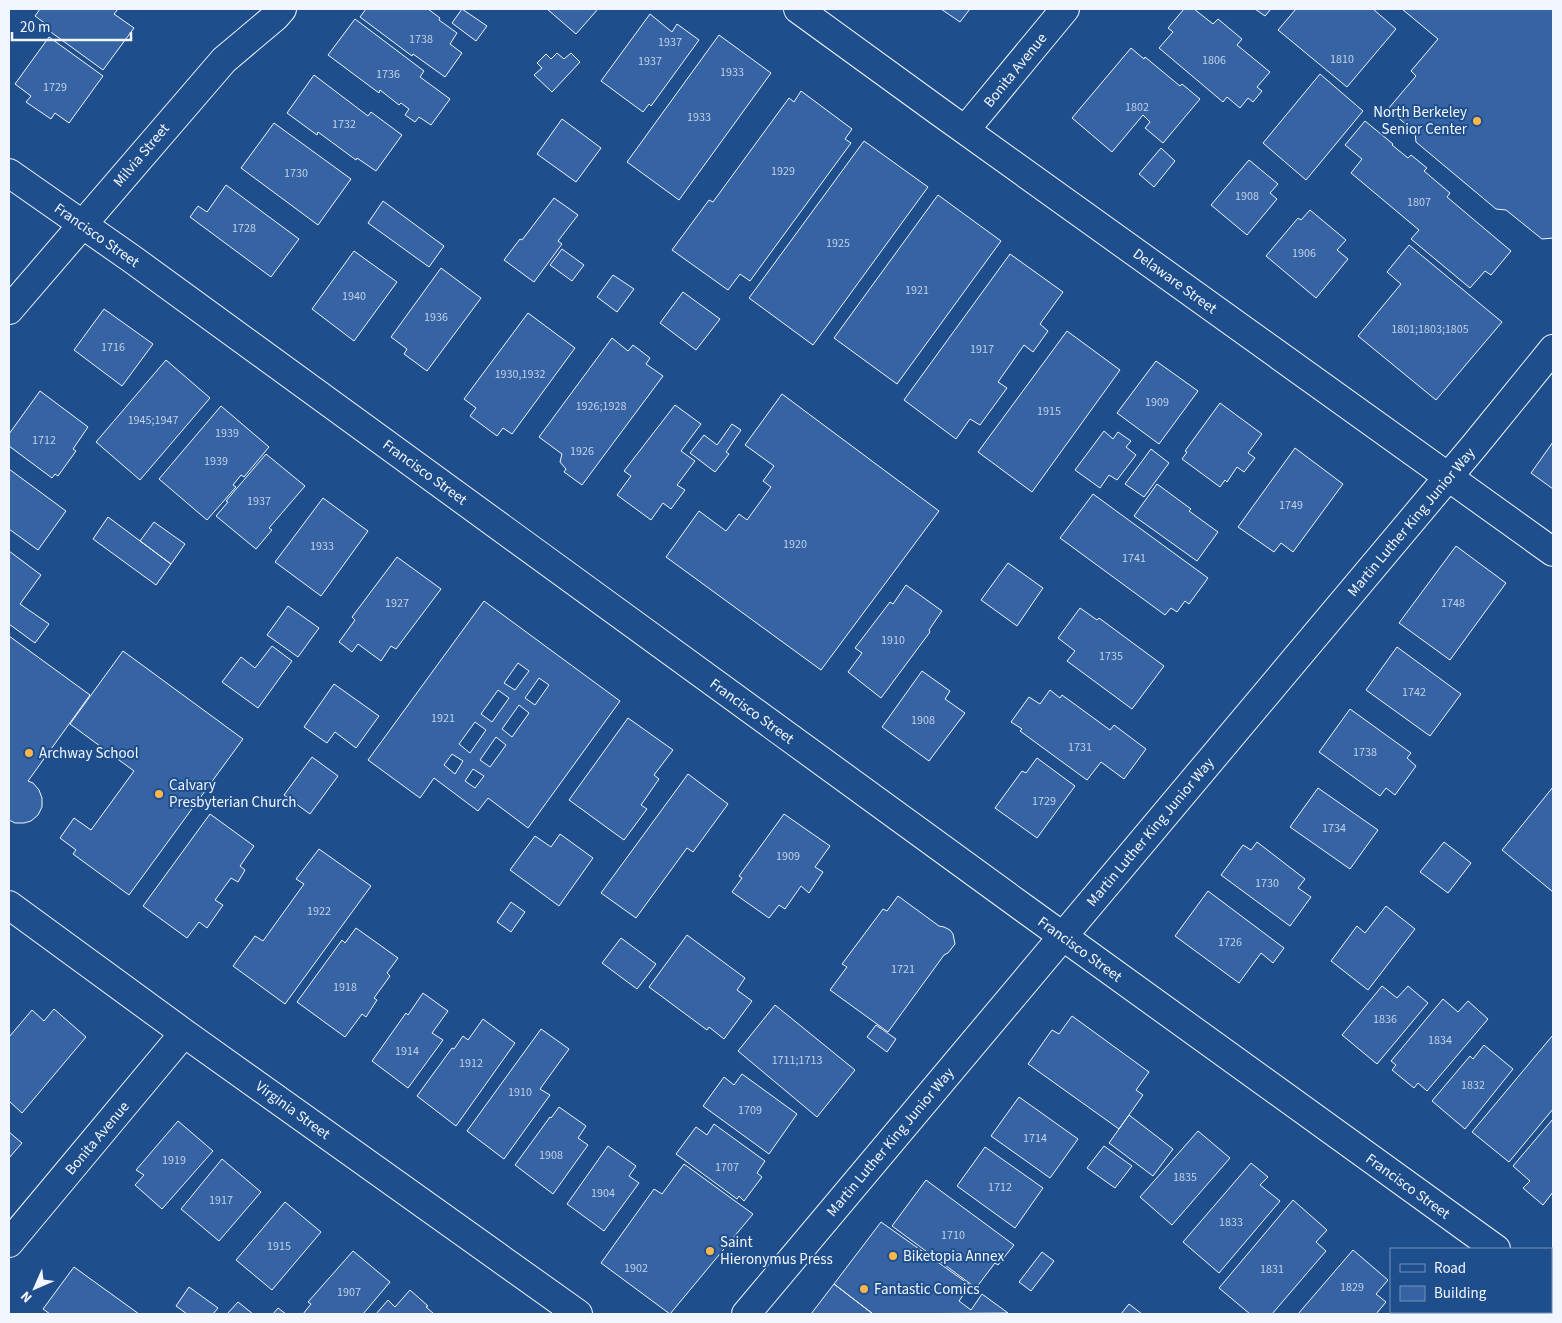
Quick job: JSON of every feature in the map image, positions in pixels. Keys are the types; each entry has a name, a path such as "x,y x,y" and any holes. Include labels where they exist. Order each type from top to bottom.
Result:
{"street":[{"name":"Milvia Street","path":"9,310 224,60 282,9"},
{"name":"Delaware Street","path":"798,9 1553,552"},
{"name":"Bonita Avenue","path":"965,130 1065,9"},
{"name":"Francisco Street","path":"9,173 132,259 1495,1248"},
{"name":"Martin Luther King Junior Way","path":"746,1314 1448,477 1553,349"},
{"name":"Virginia Street","path":"9,905 184,1033 578,1314"},
{"name":"Bonita Avenue","path":"9,1243 184,1033"}],"building":[{"path":"40,9 118,9 114,14 134,28 103,70 48,30 50,27 35,16"},
{"path":"366,9 428,9 457,33 450,44 462,53 445,77 413,54 412,56 360,17"},
{"path":"462,9 487,26 476,41 452,23"},
{"path":"547,9 598,9 576,34"},
{"path":"941,9 970,9 960,22"},
{"path":"1184,9 1194,9 1213,24 1218,19 1242,39 1237,45 1270,72 1257,87 1262,91 1253,102 1248,98 1240,108 1227,97 1223,102 1159,48 1173,32 1168,28"},
{"path":"1255,9 1271,9 1265,16"},
{"path":"1296,9 1373,9 1396,29 1347,87 1278,30"},
{"name":"North Berkeley Senior Center","path":"1402,9 1553,9 1553,238 1542,239 1506,210 1496,209 1416,142 1415,132 1388,109 1416,76 1411,71 1438,39"},
{"path":"650,14 672,32 677,24 699,40 651,106 649,104 643,112 601,81"},
{"path":"355,19 424,71 420,77 450,99 431,125 419,117 415,122 405,115 409,109 401,103 399,105 380,90 379,93 328,55"},
{"path":"719,35 771,73 679,200 627,162"},
{"path":"49,37 103,76 69,123 55,113 51,119 26,102 31,96 15,84"},
{"path":"1131,48 1200,99 1163,143 1145,128 1150,122 1143,115 1112,152 1072,118"},
{"path":"557,53 564,59 571,53 580,62 552,92 534,75 542,68 537,63 546,54 551,59"},
{"path":"1320,74 1363,111 1306,180 1263,143"},
{"path":"314,75 368,116 371,112 402,135 376,171 357,158 356,160 318,132 317,135 287,113"},
{"path":"801,91 852,129 845,139 851,143 750,281 740,274 728,290 672,250 709,200 713,202 789,98 794,102"},
{"path":"562,119 601,148 576,182 537,154"},
{"path":"1365,121 1408,158 1411,155 1427,168 1424,171 1450,193 1447,197 1511,251 1491,275 1485,271 1470,288 1411,239 1419,230 1351,173 1362,159 1345,145"},
{"path":"274,123 351,179 318,225 241,168"},
{"path":"864,141 928,187 813,345 749,298"},
{"path":"1161,148 1175,161 1154,187 1139,174"},
{"path":"1249,160 1278,184 1270,193 1277,199 1247,235 1211,205"},
{"path":"226,185 299,239 271,277 190,217 198,206 207,212"},
{"path":"938,195 1001,241 897,384 834,338"},
{"path":"554,198 578,215 558,241 562,244 534,282 504,260"},
{"path":"383,201 444,246 429,267 368,223"},
{"path":"1310,210 1346,240 1337,250 1348,259 1316,298 1266,256 1298,218 1301,220"},
{"path":"1409,245 1502,322 1436,400 1358,336 1401,284 1387,272"},
{"path":"562,249 584,265 572,281 550,265"},
{"path":"354,251 397,282 354,341 312,309"},
{"path":"1010,254 1063,292 1040,324 1048,331 1033,352 1024,345 998,382 1007,388 980,425 970,419 956,439 904,400"},
{"path":"441,268 481,298 427,371 404,354 407,349 391,337"},
{"path":"613,275 634,289 617,312 597,297"},
{"path":"683,292 720,319 696,350 660,323"},
{"path":"104,309 153,344 122,386 74,350"},
{"path":"528,313 575,348 512,434 503,428 497,436 470,416 476,408 464,399"},
{"path":"1067,331 1120,370 1032,492 978,452"},
{"path":"612,338 628,351 633,345 650,358 646,364 663,376 582,485 564,472 566,469 560,462 562,454 539,437"},
{"path":"166,360 210,398 140,480 96,442"},
{"path":"1156,361 1198,391 1159,444 1117,413"},
{"path":"40,391 88,427 73,449 76,451 58,476 55,474 52,478 9,446 9,434"},
{"path":"782,394 939,511 821,670 666,557 699,511 726,531 739,514 747,520 771,487 763,481 774,466 745,445"},
{"path":"1220,403 1262,434 1248,453 1255,458 1244,472 1237,467 1227,482 1225,480 1220,487 1182,459 1187,452 1185,451"},
{"path":"675,405 701,424 681,451 695,461 677,485 685,490 671,509 663,503 651,520 617,495 631,476 624,471"},
{"path":"221,406 269,447 244,477 241,475 233,485 236,487 207,520 159,479"},
{"path":"732,424 741,430 726,452 729,454 715,472 690,453 704,435 717,445"},
{"path":"1104,431 1113,439 1118,432 1131,441 1126,447 1136,455 1117,480 1109,475 1100,488 1075,470"},
{"path":"1553,442 1553,489 1531,473"},
{"path":"1295,448 1343,484 1293,552 1281,543 1274,552 1238,527"},
{"path":"1151,449 1169,463 1144,497 1125,484"},
{"path":"266,454 305,486 269,528 272,530 256,549 216,516 228,502 226,501"},
{"path":"9,469 66,511 38,550 9,529"},
{"path":"1157,484 1218,532 1197,561 1134,516"},
{"path":"1093,494 1208,578 1189,604 1185,601 1177,612 1171,608 1165,615 1060,538"},
{"path":"323,498 368,531 321,596 275,562"},
{"path":"108,517 171,564 156,585 93,539"},
{"path":"154,522 185,544 171,564 140,541"},
{"path":"1456,546 1506,583 1450,660 1399,623"},
{"path":"9,551 41,575 20,604 49,624 35,643 9,624"},
{"path":"397,557 441,589 396,649 391,646 381,661 358,644 352,652 339,642 355,620 352,617"},
{"path":"1008,563 1043,588 1017,626 981,600"},
{"path":"906,585 942,611 929,630 930,632 881,698 848,672 862,653 855,648 890,602 893,604"},
{"path":"484,601 620,701 528,828 488,798 478,811 434,778 420,798 368,760","holes":["518,663 529,671 515,690 504,683","539,678 549,685 535,705 525,698","498,690 509,698 492,722 481,714","519,705 529,713 512,737 502,729","475,722 486,730 470,753 459,744","496,737 506,745 490,767 480,760","452,754 463,761 455,774 444,765","473,769 484,776 475,788 465,781"]},
{"path":"288,606 319,628 298,657 267,635"},
{"path":"1080,608 1097,620 1099,618 1164,666 1132,709 1067,661 1075,651 1058,638"},
{"name":"Archway School","path":"9,636 90,695 28,781 33,783 39,790 42,798 42,807 38,815 31,821 24,823 15,823 9,820"},
{"path":"272,646 292,661 258,708 222,682 241,657 255,668"},
{"path":"1397,647 1461,694 1430,736 1366,690"},
{"name":"Calvary Presbyterian Church","path":"123,651 243,739 129,895 73,854 76,850 60,838 74,818 91,830 134,771 70,724"},
{"path":"922,671 950,691 945,699 965,713 929,761 882,727"},
{"path":"334,684 379,716 356,748 335,732 327,743 304,727"},
{"path":"1050,690 1060,698 1062,695 1110,730 1114,725 1146,749 1124,779 1101,762 1087,780 1020,731 1022,729 1011,722 1029,697 1040,704"},
{"path":"1350,709 1411,753 1407,758 1416,766 1395,795 1386,788 1380,796 1319,752"},
{"path":"628,718 673,750 654,775 659,779 641,805 647,809 624,840 569,800"},
{"path":"312,757 338,776 310,814 284,795"},
{"path":"1037,758 1075,786 1037,838 995,808 1022,771 1026,773"},
{"path":"688,774 728,804 693,852 687,848 636,918 601,893"},
{"path":"1553,787 1553,892 1502,850"},
{"path":"1318,788 1378,830 1350,869 1290,827"},
{"path":"210,814 254,846 240,866 245,870 238,882 231,878 215,900 223,905 207,928 199,922 187,938 143,906"},
{"path":"784,814 830,846 815,867 823,872 809,893 801,886 785,909 779,905 769,918 732,892 742,878 739,876"},
{"path":"560,834 593,858 559,906 510,870 535,836 551,847"},
{"path":"1257,842 1305,879 1298,888 1311,897 1290,926 1221,875 1243,845 1251,850"},
{"path":"1444,842 1471,863 1448,893 1420,872"},
{"path":"319,849 371,886 285,1004 233,966 255,936 263,941 304,884 296,879"},
{"path":"1208,891 1284,948 1273,963 1261,953 1239,983 1175,936"},
{"path":"898,896 939,926 950,930 955,944 944,955 888,1032 830,990 847,967 842,964 883,909 887,911"},
{"path":"511,902 525,912 511,932 497,922"},
{"path":"1386,906 1415,929 1368,990 1331,961 1357,926 1365,933"},
{"path":"356,928 398,958 387,973 390,976 374,998 377,1000 366,1017 362,1014 345,1037 297,1002 342,940 345,943"},
{"path":"687,935 745,978 737,990 752,1001 724,1039 709,1027 707,1030 649,987"},
{"path":"621,938 656,964 637,989 602,963"},
{"path":"1382,986 1397,998 1408,986 1428,1003 1377,1064 1342,1035"},
{"path":"423,993 448,1011 432,1033 443,1040 408,1088 372,1061 406,1013 408,1015"},
{"path":"1443,999 1458,1012 1468,1001 1488,1019 1427,1091 1418,1083 1414,1088 1392,1070 1396,1065 1391,1061"},
{"path":"775,1005 855,1070 817,1117 738,1051"},
{"path":"54,1009 86,1037 22,1113 9,1101 9,1037 32,1010 44,1021"},
{"path":"1072,1016 1149,1072 1136,1090 1143,1095 1119,1129 1028,1064 1052,1030 1059,1034"},
{"path":"483,1019 515,1043 456,1126 417,1096 452,1048 454,1049 463,1036 468,1040"},
{"path":"876,1025 896,1039 887,1052 867,1037"},
{"path":"541,1029 569,1049 540,1089 550,1095 504,1159 467,1131"},
{"path":"1553,1035 1553,1109 1509,1162 1472,1132"},
{"path":"1484,1045 1513,1069 1465,1129 1432,1101 1470,1056 1473,1059"},
{"path":"742,1074 797,1114 769,1154 703,1106 724,1077 734,1085"},
{"path":"1019,1097 1078,1139 1050,1178 991,1136"},
{"path":"559,1107 586,1126 578,1138 588,1145 553,1194 515,1165"},
{"path":"1129,1115 1173,1149 1153,1176 1109,1143"},
{"path":"1553,1119 1553,1192 1543,1205 1523,1188 1530,1181 1513,1166"},
{"path":"178,1121 213,1151 162,1209 135,1185 144,1175 136,1170"},
{"path":"714,1124 765,1161 757,1173 762,1177 744,1201 739,1196 737,1199 676,1154 696,1127 707,1135"},
{"path":"1198,1131 1230,1158 1172,1225 1140,1197"},
{"path":"9,1132 22,1143 9,1158"},
{"path":"608,1146 636,1166 629,1176 639,1183 604,1231 567,1204"},
{"path":"1104,1146 1132,1166 1115,1188 1087,1168"},
{"path":"985,1147 1043,1188 1015,1228 957,1186"},
{"path":"222,1159 261,1192 219,1241 181,1209"},
{"path":"1251,1163 1268,1177 1260,1185 1280,1201 1219,1273 1183,1242"},
{"path":"684,1164 753,1214 670,1314 601,1263 654,1189 662,1194"},
{"path":"926,1180 1014,1245 998,1265 995,1263 976,1288 892,1226"},
{"path":"1293,1200 1327,1230 1316,1242 1326,1251 1272,1314 1250,1314 1219,1288"},
{"path":"285,1202 321,1232 272,1290 236,1260"},
{"path":"881,1222 970,1285 959,1301 971,1310 982,1294 1008,1313 873,1314 834,1284"},
{"path":"1353,1250 1388,1280 1376,1294 1386,1302 1376,1314 1298,1314"},
{"path":"353,1251 390,1282 363,1314 303,1314 311,1304 308,1302"},
{"path":"1042,1252 1054,1261 1031,1291 1019,1282"},
{"path":"74,1267 139,1314 50,1314 43,1309"},
{"path":"834,1284 873,1314 811,1314"},
{"path":"189,1287 218,1308 213,1314 187,1314 176,1306"},
{"path":"410,1290 434,1314 376,1314 388,1300 395,1307"},
{"path":"238,1302 253,1314 227,1314"},
{"path":"1129,1304 1142,1314 1121,1314"},
{"path":"278,1308 286,1314 273,1314"},
{"path":"1442,1313 1444,1314 1392,1314"}],"place":[{"name":"North Berkeley Senior Center","path":"1477,121"},
{"name":"Archway School","path":"29,753"},
{"name":"Calvary Presbyterian Church","path":"159,794"},
{"name":"Saint Hieronymus Press","path":"710,1251"},
{"name":"Biketopia Annex","path":"893,1256"},
{"name":"Fantastic Comics","path":"864,1289"}]}
